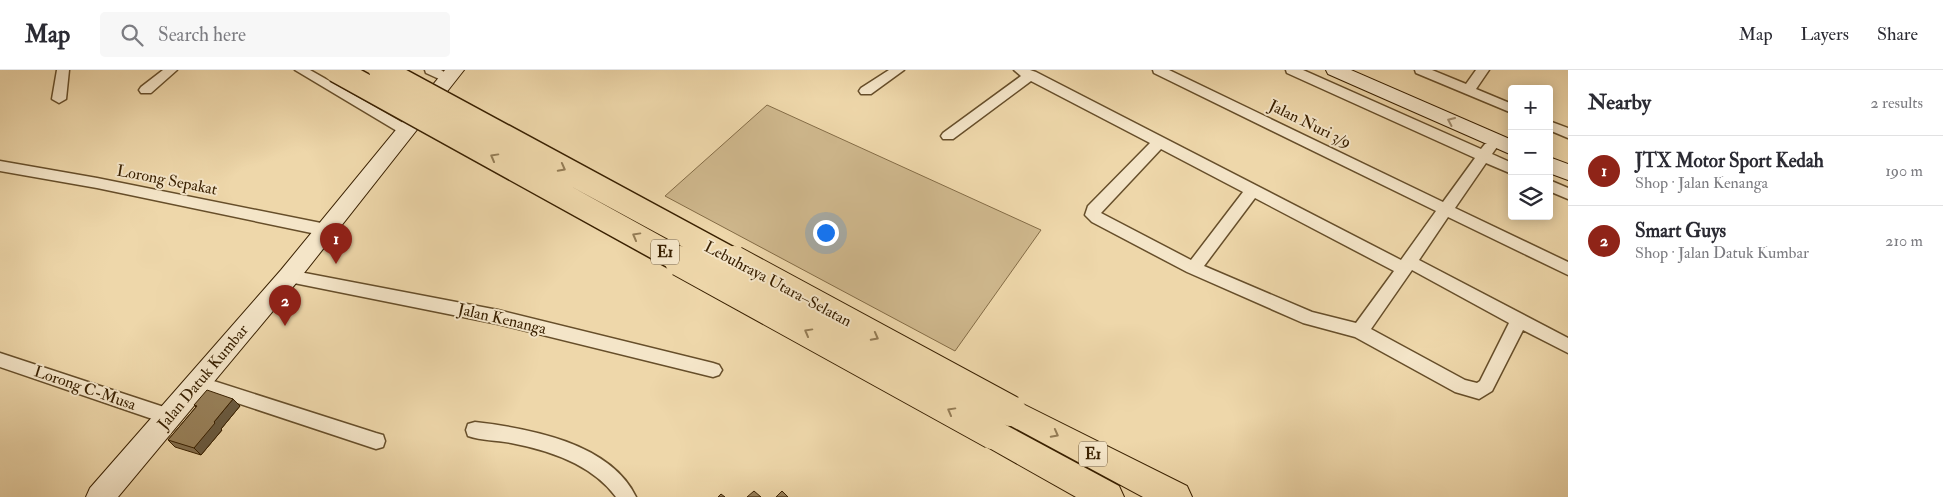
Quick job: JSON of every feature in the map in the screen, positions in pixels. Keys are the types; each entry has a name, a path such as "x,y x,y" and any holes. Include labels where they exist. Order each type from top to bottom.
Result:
{"highway":[{"name":"Lebuhraya Utara–Selatan","path":"336,70 1002,423 1175,497"},
{"name":"Lebuhraya Utara–Selatan","path":"381,70 1002,423 1107,497"}],"main road":[{"path":"1334,70 1501,144"},
{"path":"1369,70 1501,144"},
{"name":"Jalan Datuk Kumbar","path":"100,497 198,384 326,230 407,130 445,73"},
{"path":"1553,150 1568,156"},
{"path":"1553,166 1568,173"}],"street":[{"path":"59,100 63,70"},
{"path":"146,90 171,70"},
{"path":"300,70 407,130"},
{"path":"866,91 898,70"},
{"name":"Jalan Nuri 3/9","path":"1159,70 1447,209"},
{"path":"1292,70 1501,144 1508,160"},
{"path":"1421,70 1508,107"},
{"path":"1468,90 1483,70"},
{"path":"948,136 1026,73 1253,190 1519,320 1568,346"},
{"path":"1553,127 1568,133"},
{"path":"1160,142 1093,210 1093,215 1193,268 1309,318 1360,331 1461,387 1479,390 1486,386 1519,320"},
{"path":"1360,331 1447,209 1501,144"},
{"name":"Lorong Sepakat","path":"0,166 97,183 326,230"},
{"path":"1553,188 1568,194"},
{"path":"1193,268 1253,190"},
{"path":"1447,209 1568,269"},
{"name":"Jalan Kenanga","path":"288,276 498,317 713,370"},
{"name":"Lorong C-Musa","path":"0,360 170,417"},
{"path":"198,384 376,440"},
{"path":"475,430 540,440 564,448 589,462 614,480 626,497"}],"shaded area":[{"path":"767,105 1041,230 955,351 665,196"}],"building":[{"path":"207,390 233,399 194,448 168,440 197,406 194,405"},
{"path":"754,491 761,497 747,497"},
{"path":"782,491 788,497 776,497"}],"place":[{"name":"JTX Motor Sport Kedah","path":"336,264"},
{"name":"Smart Guys","path":"285,326"}]}
